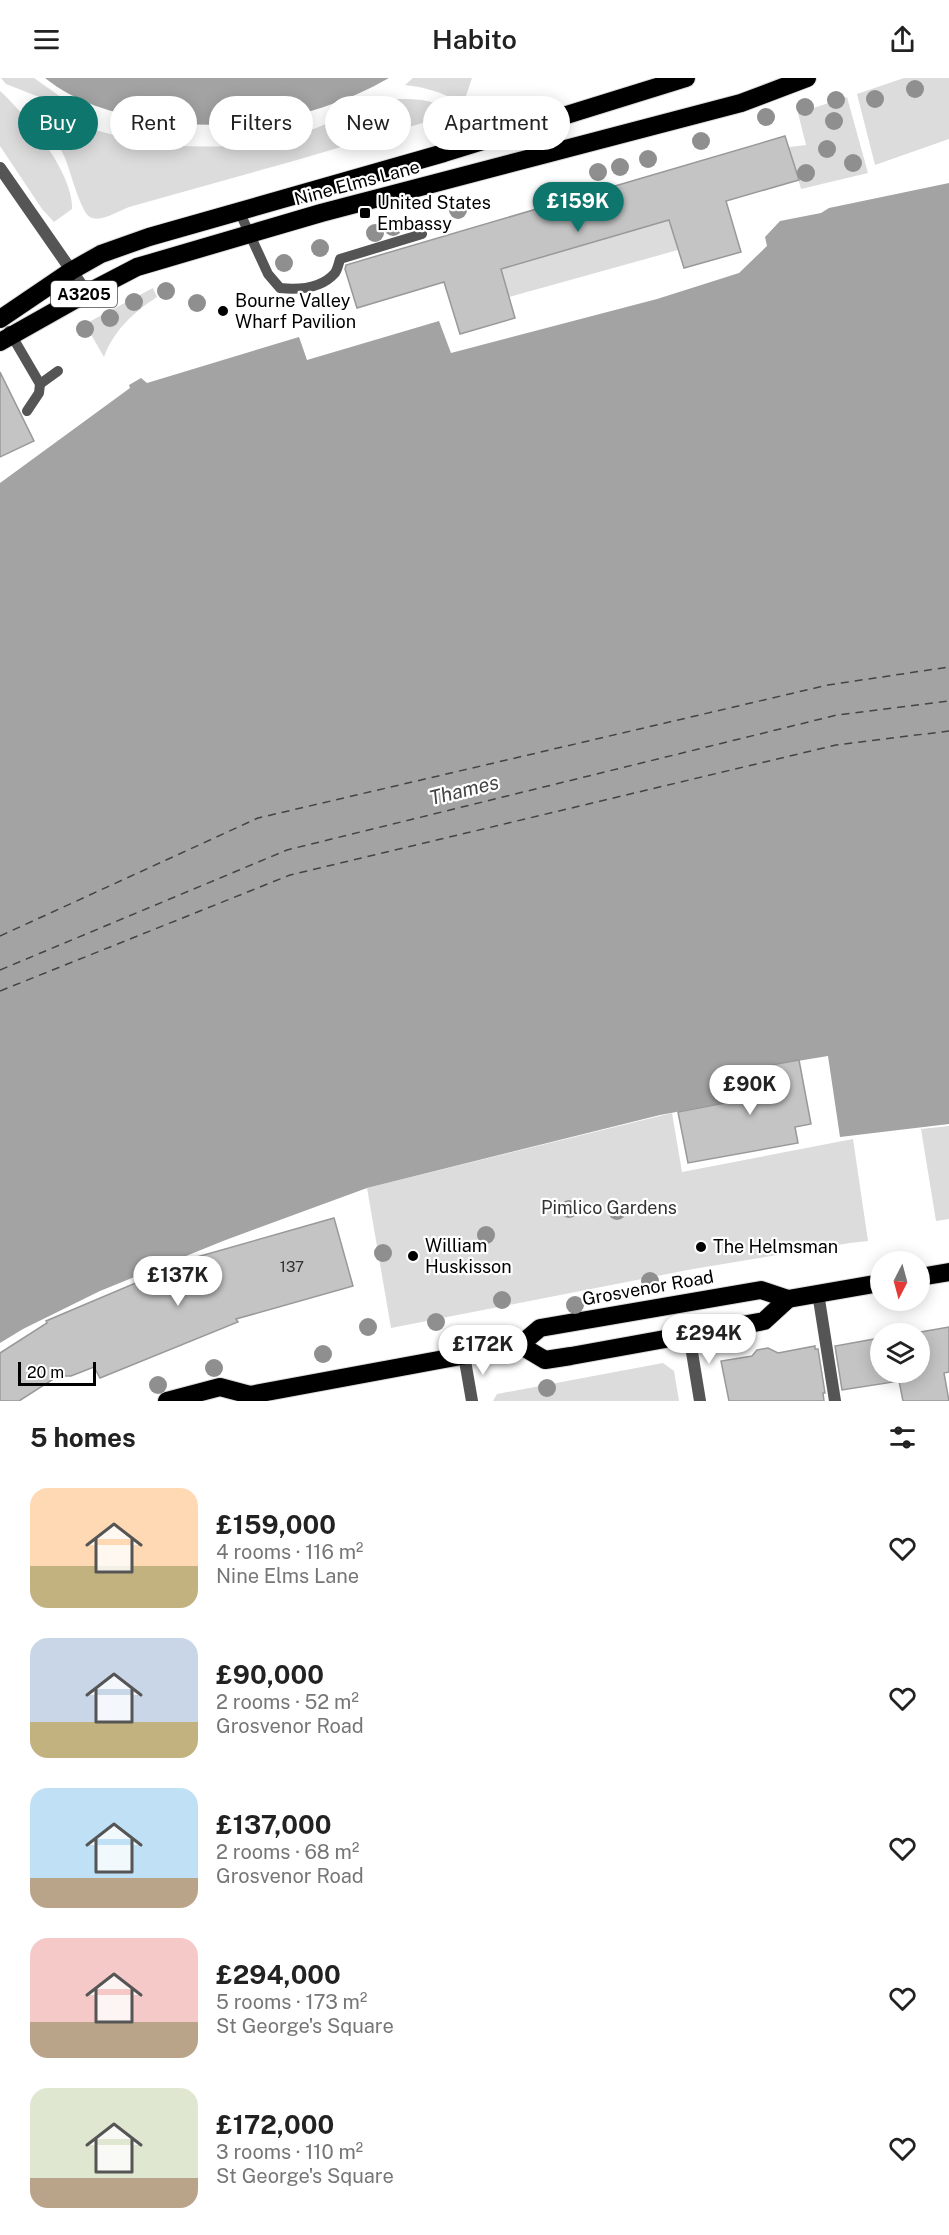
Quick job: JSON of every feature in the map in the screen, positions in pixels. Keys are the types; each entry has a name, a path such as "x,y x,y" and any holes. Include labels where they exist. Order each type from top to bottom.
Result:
{"highway":[{"name":"Nine Elms Lane","path":"0,319 71,271 101,254 149,237 444,153 686,78"},
{"name":"Nine Elms Lane","path":"6,339 137,267 332,210 735,105 788,81 807,78"},
{"path":"930,1275 949,1272"},
{"name":"Grosvenor Road","path":"167,1401 220,1387 248,1399 520,1345 540,1328 761,1290 788,1299 870,1285"},
{"name":"Grosvenor Road","path":"520,1345 545,1360 764,1320 788,1299"}],"street":[{"path":"0,168 87,293"},
{"path":"818,1293 835,1401"},
{"path":"689,1334 700,1401"},
{"path":"464,1355 472,1401"}],"lane":[{"path":"239,211 264,267 280,288 299,290 315,286 335,273 340,259 422,234"},
{"path":"0,319 6,339 40,384 39,393 27,411"},
{"path":"40,384 58,371"}],"green space":[{"path":"1,78 34,78 59,96 37,96 6,84"},
{"path":"413,78 472,78 466,96 447,96 405,85"},
{"path":"904,78 949,78 949,139 875,165 857,94"},
{"path":"0,91 18,110 18,150 49,150 65,178 72,209 54,222 42,209 0,146"},
{"path":"847,97 868,173 801,189 789,147 806,145 798,113"},
{"path":"411,100 423,101 423,123 411,126"},
{"path":"325,124 325,150 331,150 129,207 99,219 90,217 83,208 61,150 98,150 98,130 110,134 110,150 197,150 197,146 209,146 209,150 313,150 313,129"},
{"path":"669,220 678,250 509,297 501,269"},
{"path":"153,288 157,297 126,322 113,339 104,357 85,324"},
{"name":"Pimlico Gardens","path":"672,1113 682,1172 853,1139 868,1241 693,1269 391,1328 367,1188"},
{"path":"949,1126 949,1219 936,1221 921,1129"},
{"path":"663,1363 674,1371 679,1401 493,1401 497,1394"}],"water":[{"path":"45,78 389,78 351,96 325,96 325,106 313,110 313,96 209,96 209,125 197,125 197,96 110,96 110,110 98,106 98,96 73,96"},
{"name":"Thames","path":"949,183 949,1124 840,1137 828,1056 767,1066 751,1098 660,1115 367,1188 223,1241 100,1291 23,1329 0,1343 0,483 141,378 147,383 299,337 307,360 439,321 451,353 657,299 739,273 767,246 765,237 780,221 821,213 829,208"}],"building":[{"path":"785,136 799,180 726,201 741,252 684,268 669,220 501,269 515,318 460,334 444,282 357,308 345,269 346,265"},
{"path":"0,372 34,441 0,457"},
{"path":"799,1060 811,1124 795,1127 798,1143 688,1163 678,1112 751,1098 744,1070"},
{"path":"334,1218 353,1286 236,1319 238,1322 100,1378 94,1367 71,1376 58,1376 19,1401 0,1401 0,1353 47,1323 46,1321 197,1257"},
{"path":"949,1327 949,1372 944,1373 949,1401 903,1401 899,1383 930,1383 930,1330"},
{"path":"870,1340 870,1383 886,1383 842,1390 835,1346"},
{"path":"815,1346 815,1349 818,1349 825,1393 823,1393 824,1401 729,1401 721,1361 752,1356 757,1350 768,1348 778,1353"}],"ferry route":[{"path":"0,936 258,818 828,685 949,667"},
{"path":"0,970 287,850 837,715 949,701"},
{"path":"0,991 290,875 836,745 949,731"}],"place":[{"name":"United States Embassy","path":"365,213"},
{"name":"Bourne Valley Wharf Pavilion","path":"223,311"},
{"name":"The Helmsman","path":"701,1247"},
{"name":"William Huskisson","path":"413,1256"}]}
